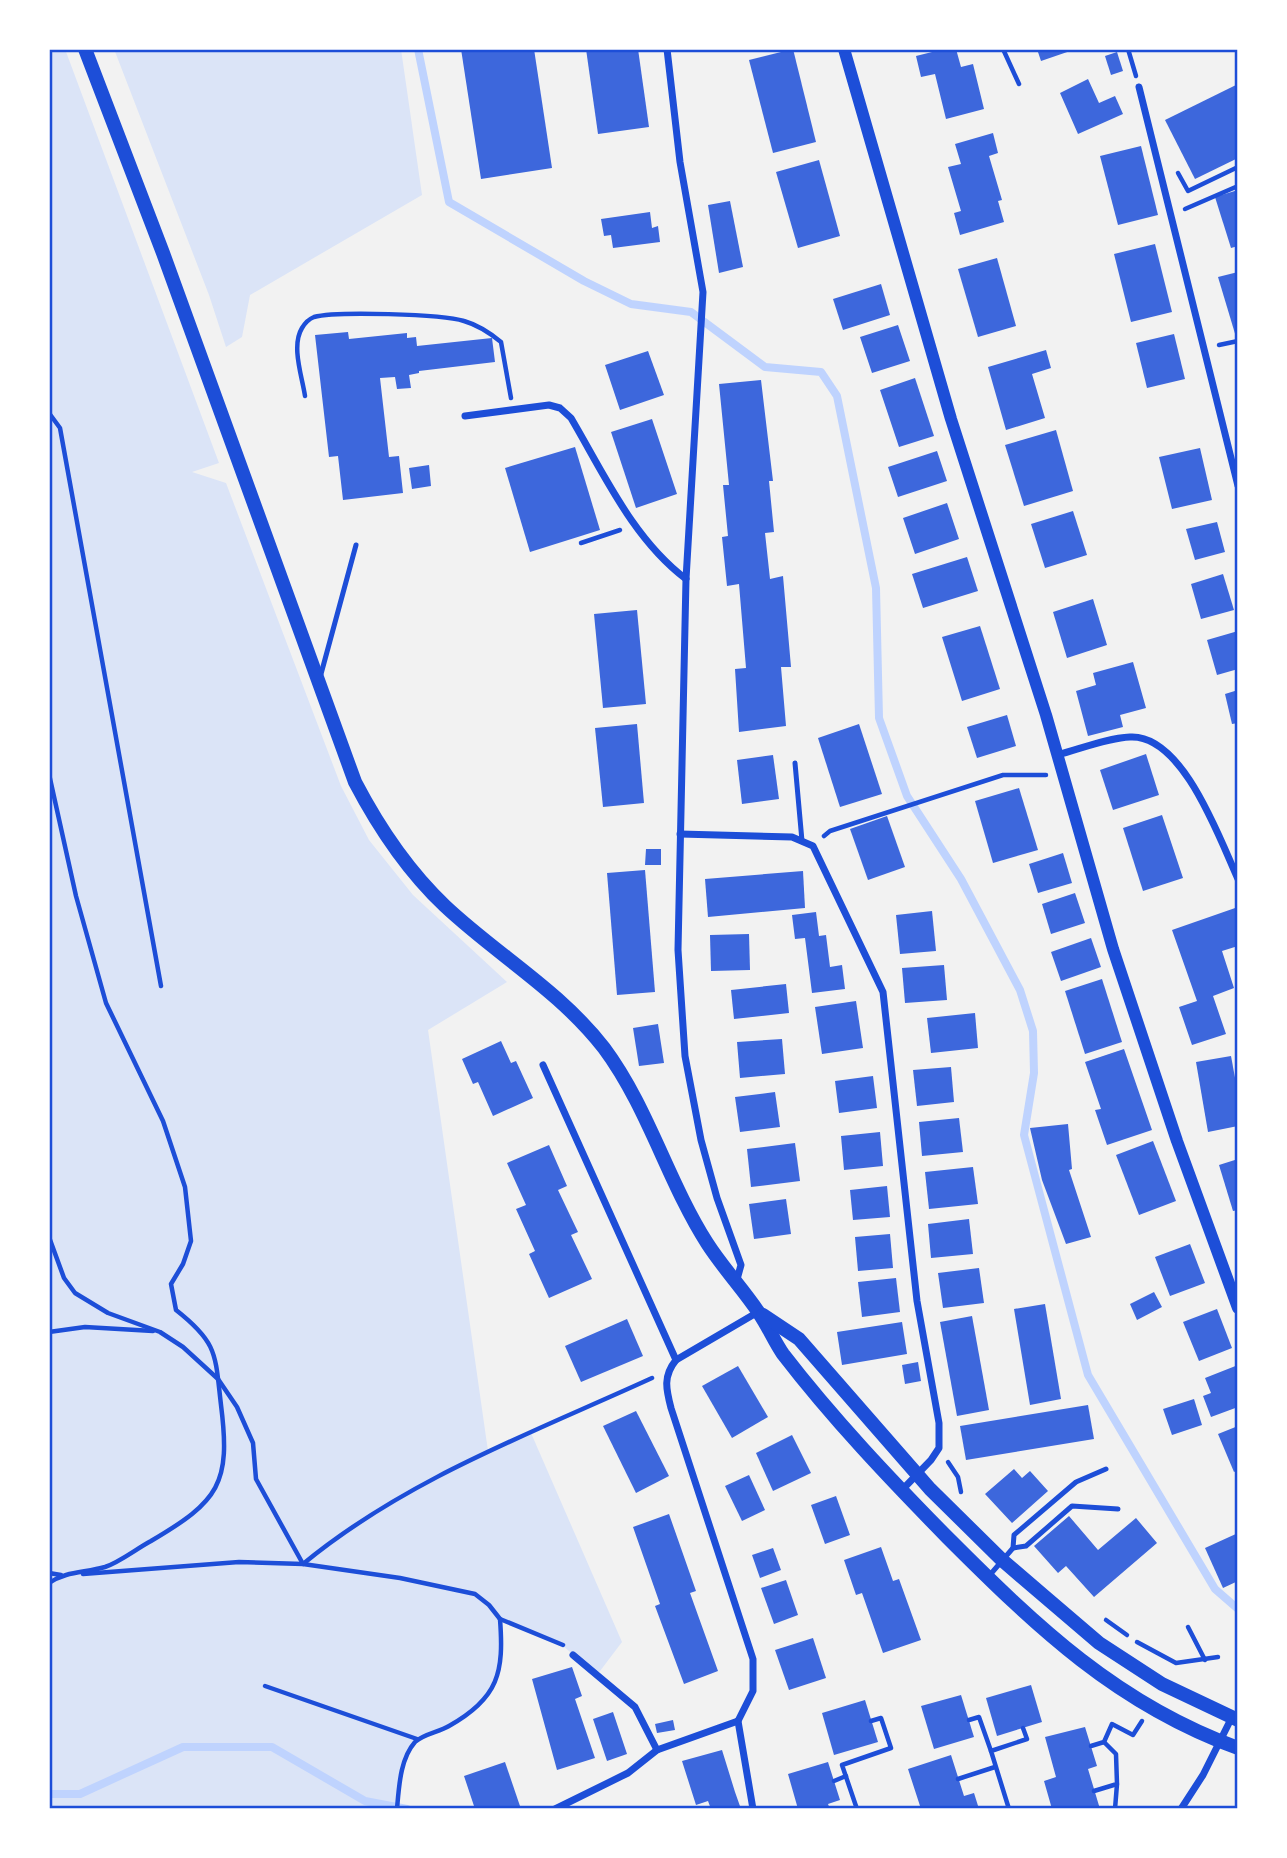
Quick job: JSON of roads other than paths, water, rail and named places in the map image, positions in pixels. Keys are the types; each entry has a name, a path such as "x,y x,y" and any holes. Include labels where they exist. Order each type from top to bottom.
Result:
{"main road":[{"path":"85,49 163,253 355,782 377,824 411,872 447,907 551,990 606,1051 633,1098 688,1210 782,1352 901,1490 1033,1622 1115,1688 1150,1709 1238,1748"},
{"path":"758,1312 799,1339 917,1475 1002,1560 1099,1643 1162,1684 1235,1719"}],"street":[{"path":"667,49 680,162 703,292 703,332 686,579 678,950 685,1056 701,1140 717,1198 741,1265 736,1283"},
{"path":"844,49 951,419 1057,755 1061,776 1133,1010 1238,1308"},
{"path":"1139,87 1238,486"},
{"path":"464,416 549,405 560,408 571,418 635,526 661,561 686,579"},
{"path":"1057,755 1131,737 1153,741 1175,759 1189,780 1238,880"},
{"path":"680,834 792,837 813,846 883,992 917,1301 939,1423 939,1448 901,1490"},
{"path":"543,1065 676,1360"},
{"path":"753,1809 738,1721 753,1691 753,1659 671,1408 666,1390 666,1372 676,1360 758,1312"},
{"path":"573,1654 635,1707 657,1750"},
{"path":"1181,1809 1235,1719"},
{"path":"555,1809 628,1773 657,1750 738,1721"}],"lane":[{"path":"318,682 356,545"},
{"path":"795,764 802,841"},
{"path":"988,1578 1013,1548 1014,1535 1076,1482 1106,1469"},
{"path":"1013,1548 1026,1546 1072,1506 1118,1509"}],"waterway":[{"path":"418,49 449,202 584,281 631,304 691,312 765,367 821,372 837,396 876,588 879,718 907,796 961,879 1020,990 1033,1031 1034,1073 1024,1135 1088,1375 1215,1589 1238,1609"},
{"path":"49,1794 80,1794 183,1747 272,1747 365,1801 407,1809"}]}
